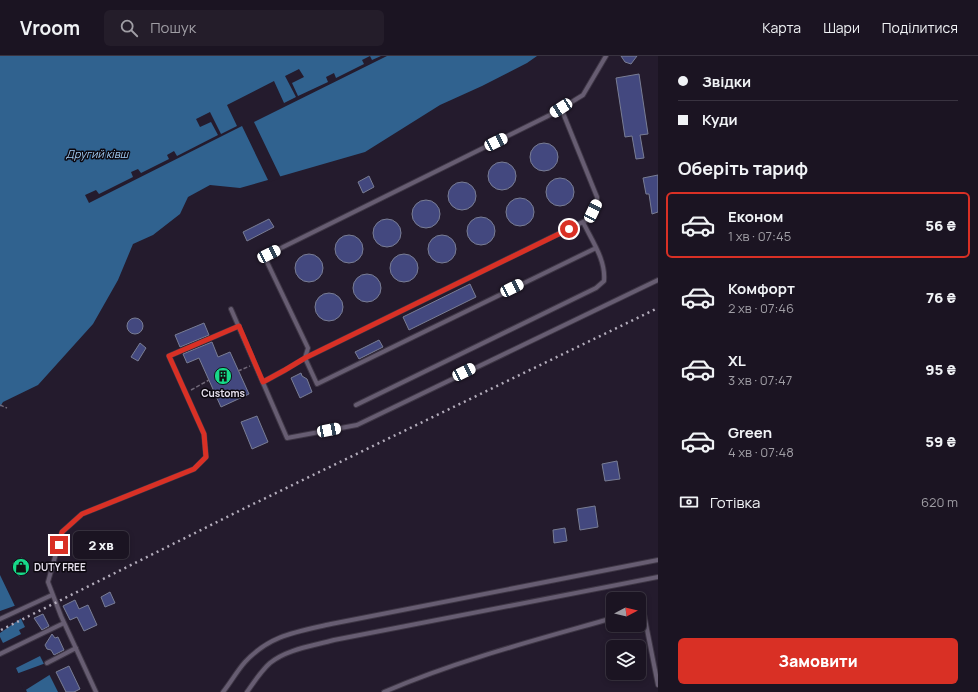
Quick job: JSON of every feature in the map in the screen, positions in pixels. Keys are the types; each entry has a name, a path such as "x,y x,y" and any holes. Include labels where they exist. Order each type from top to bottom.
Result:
{"lane":[{"path":"596,248 317,384 305,358 308,348 267,262 269,254 552,114 583,95 606,56"},
{"path":"263,382 305,358 589,219 597,203 597,197 561,108"},
{"path":"356,405 596,288 604,281 605,272 602,261 583,222"},
{"path":"232,309 287,438 357,425 658,280"},
{"path":"96,692 64,624 48,582 62,532 82,514 194,469 206,457 204,434 169,356 239,326"},
{"path":"223,692 244,664 254,654 267,643 281,636 331,624 658,560"},
{"path":"247,692 270,663 290,652 334,640 658,578"},
{"path":"0,619 52,595"},
{"path":"384,692 422,676 470,660 606,620"},
{"path":"0,654 64,624"},
{"path":"646,624 658,685"},
{"path":"47,663 76,648"}],"path":[{"path":"238,371 255,364"},
{"path":"185,393 208,380"},
{"path":"0,404 7,408"}],"water":[{"name":"Другий ківш","path":"0,56 537,56 527,63 482,86 440,105 365,152 240,188 210,185 188,197 180,214 153,235 133,244 118,280 93,324 38,385 3,402 0,407"},
{"path":"0,575 25,627 19,630 21,634 3,643 0,637"},
{"path":"40,656 58,692 27,692 16,668"}],"pier":[{"path":"370,56 372,60 381,56 387,56 254,122 281,178 269,182 242,126 89,203 85,195 96,190 99,194 133,177 131,172 138,169 141,173 169,159 167,155 174,151 177,156 218,135 211,122 200,127 196,119 210,112 221,134 237,126 227,105 274,81 284,103 296,97 285,76 299,69 304,77 292,83 298,96 328,82 326,77 334,73 336,78 364,64 362,60"},
{"path":"17,605 23,617 0,633 0,611"},
{"path":"46,663 51,674 24,691 16,674"}],"building":[{"path":"621,56 637,56 631,64 625,62"},
{"path":"639,74 648,134 640,135 644,158 636,159 632,136 625,137 616,78"},
{"path":"544,143 554,147 558,157 554,167 544,171 534,167 530,157 534,147"},
{"path":"502,162 512,166 516,176 512,186 502,190 492,186 488,176 492,166"},
{"path":"658,175 658,212 652,214 649,194 646,194 643,178"},
{"path":"369,176 374,187 363,193 358,182"},
{"path":"560,178 570,182 574,192 570,202 560,206 550,202 546,192 550,182"},
{"path":"462,182 472,186 476,196 472,206 462,210 452,206 448,196 452,186"},
{"path":"520,198 530,202 534,212 530,222 520,226 510,222 506,212 510,202"},
{"path":"426,200 436,204 440,214 436,224 426,228 416,224 412,214 416,204"},
{"path":"481,217 491,221 495,231 491,241 481,245 471,241 467,231 471,221"},
{"path":"269,219 274,227 247,241 243,232"},
{"path":"387,219 397,223 401,233 397,243 387,247 377,243 373,233 377,223"},
{"path":"349,235 359,239 363,249 359,259 349,263 339,259 335,249 339,239"},
{"path":"442,235 452,239 456,249 452,259 442,263 432,259 428,249 432,239"},
{"path":"309,254 319,258 323,268 319,278 309,282 299,278 295,268 299,258"},
{"path":"404,254 414,258 418,268 414,278 404,282 394,278 390,268 394,258"},
{"path":"367,274 377,278 381,288 377,298 367,302 357,298 353,288 357,278"},
{"path":"470,284 476,297 409,330 403,317"},
{"path":"329,293 339,297 343,307 339,317 329,321 319,317 315,307 319,297"},
{"path":"135,318 141,320 143,326 141,332 135,334 129,332 127,326 129,320"},
{"path":"204,323 209,335 180,347 175,335"},
{"path":"379,340 383,347 359,359 355,352"},
{"name":"Customs","path":"212,342 218,357 230,352 249,394 221,407 199,358 187,363 183,354"},
{"path":"140,343 146,348 138,361 131,357"},
{"path":"301,373 302,376 307,379 312,392 300,398 291,378"},
{"path":"257,416 268,442 252,449 241,422"},
{"path":"617,461 620,479 605,481 602,464"},
{"path":"595,506 598,527 580,530 577,509"},
{"path":"565,528 567,541 554,543 553,530"},
{"name":"DUTY FREE","path":"22,558 28,571 19,576 13,563"},
{"path":"110,592 115,603 105,607 101,597"},
{"path":"75,600 79,609 88,605 97,625 84,631 77,617 70,620 63,606"},
{"path":"43,614 49,626 42,630 34,618"},
{"path":"52,634 55,638 58,637 64,650 54,655 45,645"},
{"path":"69,666 80,689 74,692 66,692 56,672"}],"railway":[{"path":"1,630 245,508 658,308"}],"place":[{"name":"Customs","path":"223,376"},
{"name":"DUTY FREE","path":"21,567"}],"route":[{"path":"59,545 62,532 82,514 194,469 206,457 204,434 169,356 239,326 263,382 305,358 569,229"}]}
